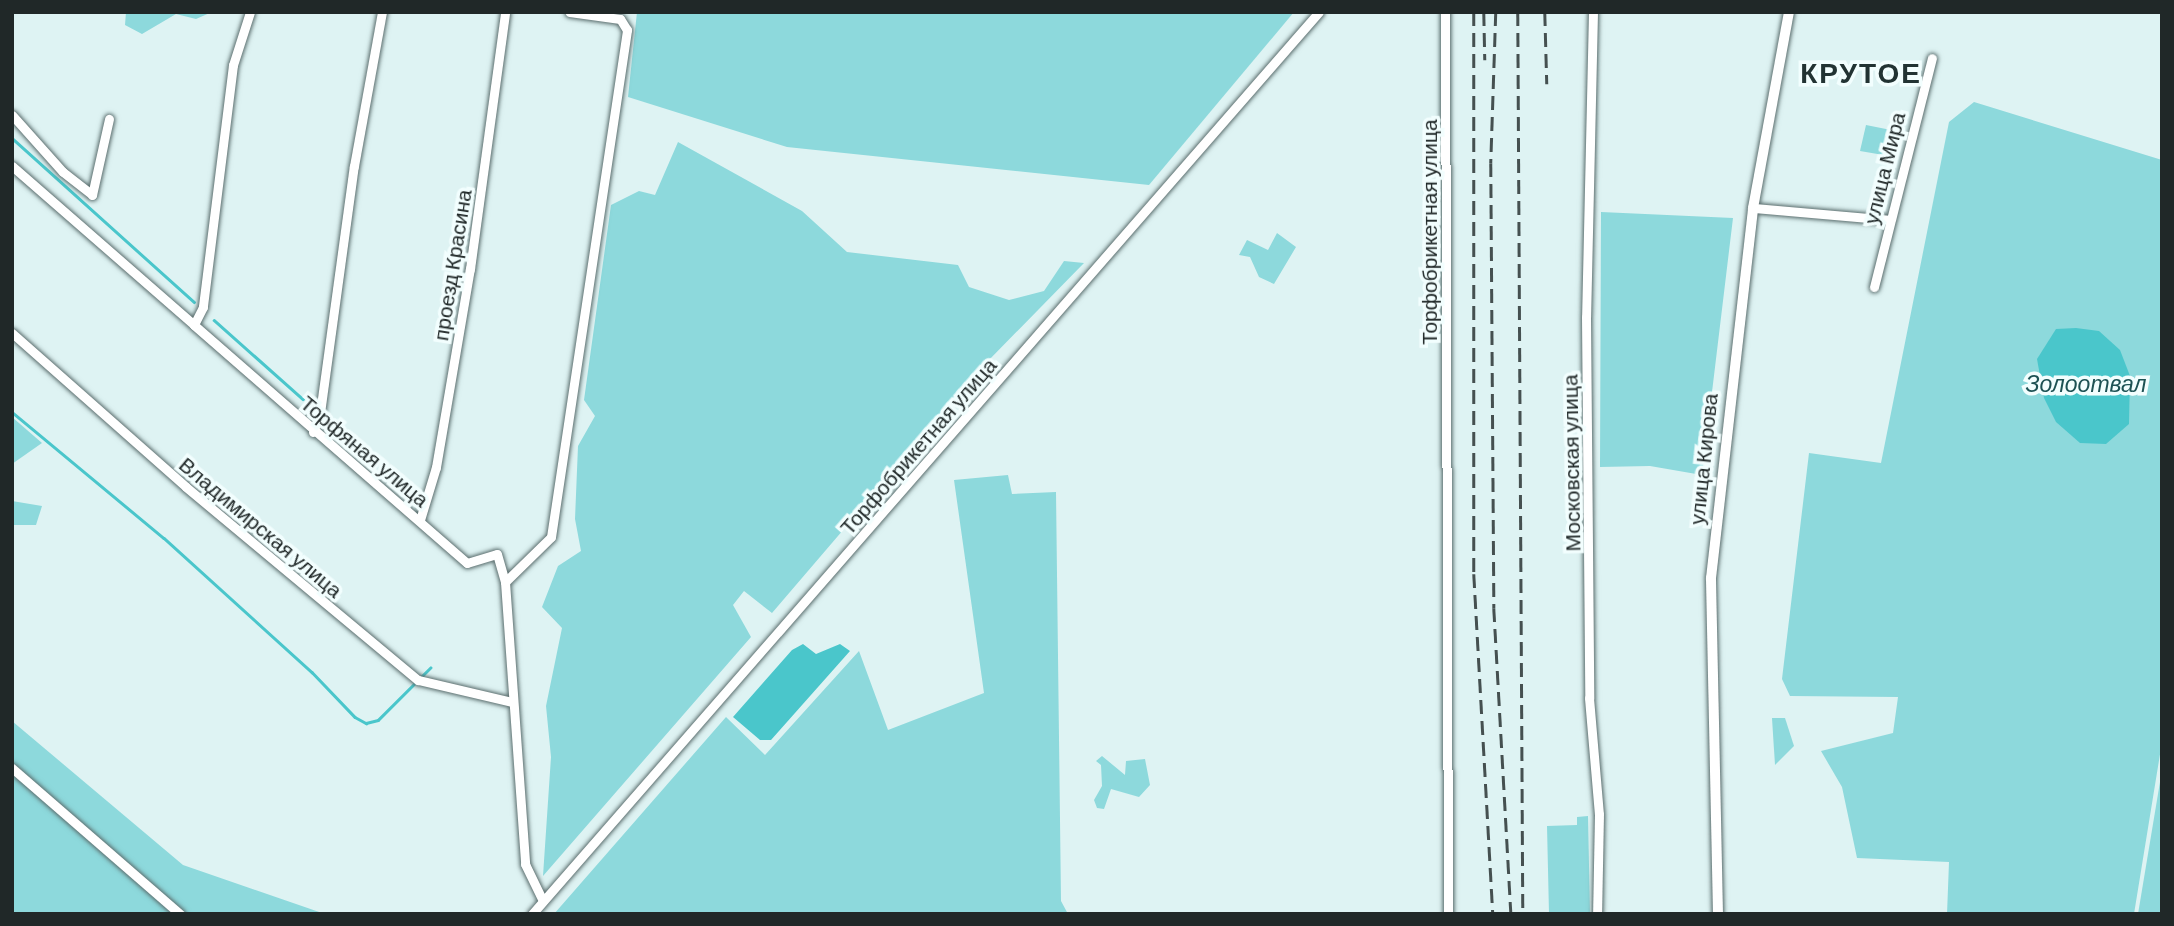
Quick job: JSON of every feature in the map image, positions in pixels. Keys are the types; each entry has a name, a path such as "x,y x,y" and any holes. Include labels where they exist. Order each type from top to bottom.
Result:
{"street":[{"path":"194,326 203,307 233,65 250,12"},
{"path":"313,432 320,413 354,166 382,12"},
{"name":"проезд Красина","path":"420,520 436,467 470,269 505,12"},
{"path":"543,901 525,864 505,582 551,537 626,30 620,19 569,12"},
{"name":"Торфобрикетная улица","path":"532,914 1319,12"},
{"name":"Торфобрикетная улица","path":"1446,12 1448,914"},
{"name":"Московская улица","path":"1593,12 1586,317 1589,698 1599,814 1597,914"},
{"name":"улица Кирова","path":"1718,914 1710,584 1753,208 1789,12"},
{"name":"улица Мира","path":"1874,287 1889,219 1932,58"},
{"path":"12,114 64,172 92,195 109,119"},
{"name":"Торфяная улица","path":"12,166 313,432 420,520 467,563 497,554 505,582"},
{"path":"1753,208 1889,219"},
{"name":"Владимирская улица","path":"12,333 186,488 418,680 512,702"},
{"path":"12,768 180,914"}],"shaded area":[{"path":"126,12 212,12 196,19 176,14 142,34 125,25"},
{"path":"637,12 1294,12 1149,185 787,147 628,97"},
{"path":"1974,102 2162,160 2162,742 2134,914 1947,914 1949,862 1857,858 1842,787 1821,751 1893,733 1898,697 1790,696 1782,679 1809,453 1881,463 1949,122"},
{"path":"1866,125 1901,132 1895,157 1860,151"},
{"path":"678,142 802,211 847,252 958,265 969,287 1009,300 1044,291 1064,261 1084,263 987,362 772,613 744,591 733,605 751,637 543,876 551,757 546,706 562,628 542,607 558,566 581,551 575,519 578,446 595,416 584,400 611,205 639,191 655,195"},
{"path":"1601,212 1733,218 1702,475 1650,466 1600,467"},
{"path":"1277,233 1296,247 1274,284 1259,277 1250,257 1239,255 1247,240 1268,250"},
{"path":"12,417 42,443 12,464"},
{"path":"1008,475 1012,494 1056,492 1061,901 1068,914 554,914 726,717 765,755 859,651 888,730 984,693 954,480"},
{"path":"12,501 42,506 36,525 12,525"},
{"path":"1772,718 1785,718 1794,746 1775,765"},
{"path":"12,721 183,865 325,914 12,914"},
{"path":"1102,756 1125,775 1126,761 1145,759 1150,785 1139,797 1111,789 1104,809 1097,808 1094,800 1102,786 1101,765 1096,761"},
{"path":"2162,770 2162,914 2138,914"},
{"path":"1588,816 1590,914 1549,914 1547,826 1577,825 1577,817"}],"water":[{"name":"Золоотвал","path":"2056,329 2099,331 2120,350 2130,376 2129,424 2106,444 2080,443 2056,422 2044,398 2037,359"},
{"path":"803,644 816,654 840,644 850,651 771,740 760,740 733,717 792,650"}],"waterway":[{"path":"12,138 194,302"},
{"path":"214,320 303,399"},
{"path":"12,412 164,538 312,672 355,717 366,723 378,720 430,668"}],"railway":[{"path":"1474,12 1474,574 1493,914"},
{"path":"1484,12 1485,60"},
{"path":"1496,12 1491,163 1494,608 1511,914"},
{"path":"1518,12 1523,914"},
{"path":"1545,12 1547,84"}],"district":[{"name":"КРУТОЕ","path":"1861,72"}]}
